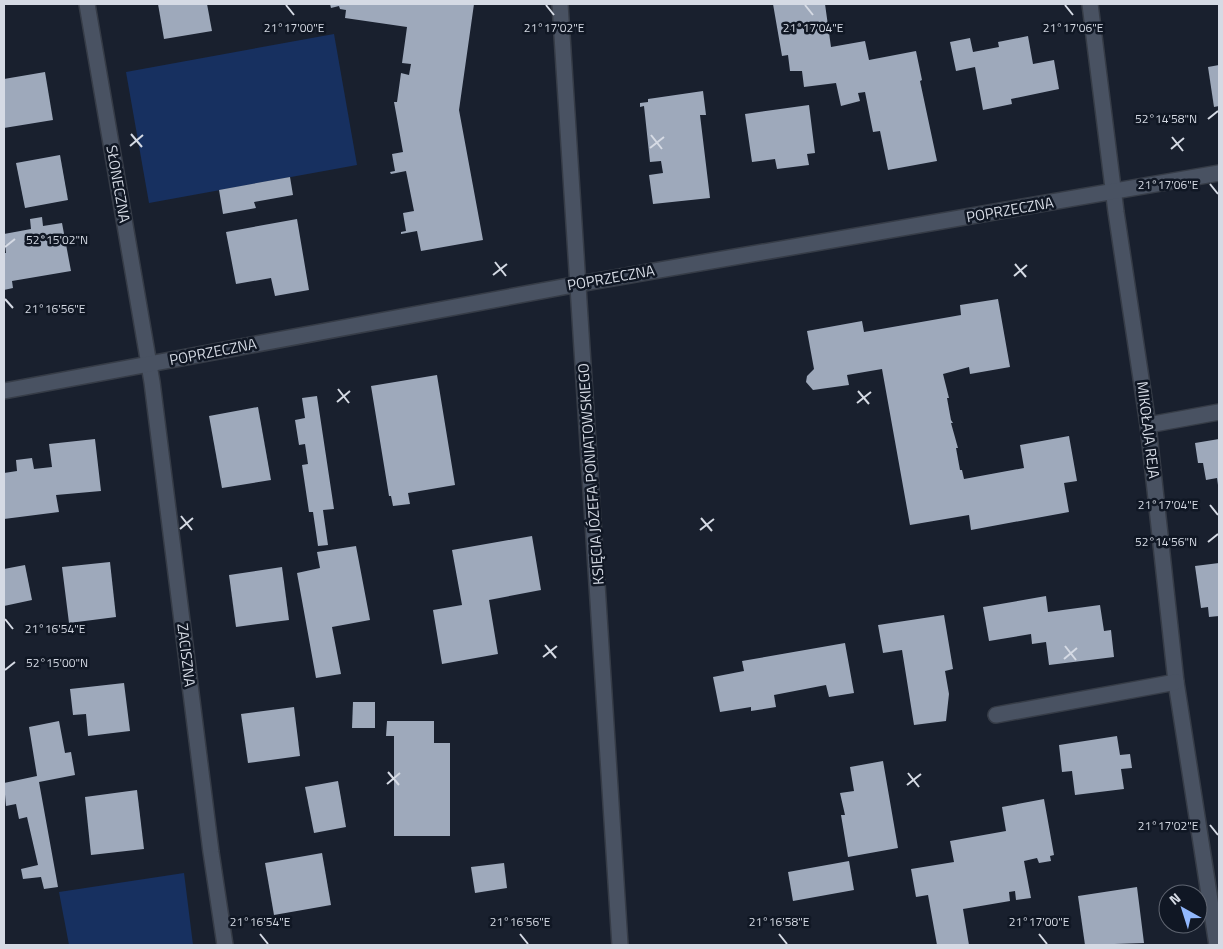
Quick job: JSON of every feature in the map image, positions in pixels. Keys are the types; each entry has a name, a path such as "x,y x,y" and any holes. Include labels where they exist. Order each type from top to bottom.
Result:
{"street":[{"name":"SŁONECZNA","path":"87,4 149,364"},
{"name":"KSIĘCIA JÓZEFA PONIATOWSKIEGO","path":"560,4 620,945"},
{"name":"MIKOŁAJA REJA","path":"1090,4 1114,192 1148,425 1176,682 1216,945"},
{"name":"POPRZECZNA","path":"4,391 579,284 1114,192 1219,172"},
{"name":"ZACISZNA","path":"149,364 211,852 225,945"},
{"path":"1148,425 1219,412"},
{"path":"996,715 1176,682"}],"shaded area":[{"path":"334,34 357,165 149,203 126,72"},
{"path":"184,873 193,945 69,945 59,892"}],"building":[{"path":"158,4 207,4 212,31 164,39"},
{"path":"330,4 474,4 459,110 483,240 421,251 417,231 401,234 401,232 406,231 403,213 414,211 406,171 391,174 390,172 395,171 392,154 403,152 394,102 397,102 401,73 409,75 411,64 402,63 407,27 345,18 346,10 340,9 339,6 331,8"},
{"path":"773,4 825,4 831,47 865,41 869,60 916,51 922,80 920,81 937,161 888,170 880,131 873,132 865,92 858,93 860,101 841,106 836,83 804,87 802,71 790,71 788,55 782,56"},
{"path":"1028,36 1033,64 1054,60 1059,89 1011,99 1012,104 983,110 975,67 956,71 950,42 970,38 973,52 999,47 998,42"},
{"path":"1219,65 1219,106 1214,107 1208,67"},
{"path":"45,72 53,120 4,128 4,79"},
{"path":"703,91 706,115 700,115 710,198 653,204 649,175 663,173 661,161 650,162 644,106 640,107 640,103 648,102 648,99"},
{"path":"809,105 815,153 807,154 809,165 777,169 775,159 752,162 745,114"},
{"path":"60,155 68,200 25,208 16,163"},
{"path":"290,177 293,195 254,202 256,208 223,214 219,190"},
{"path":"42,217 43,226 62,223 71,271 12,281 13,288 4,290 4,253 6,253 4,234 31,229 30,219"},
{"path":"297,219 309,290 275,296 271,278 236,284 226,232"},
{"path":"998,299 1010,367 970,374 969,367 943,374 949,398 947,398 953,423 951,423 958,448 956,448 960,470 962,470 964,479 1024,468 1020,445 1069,436 1077,481 1064,483 1069,512 971,530 969,515 910,525 882,369 847,375 849,385 813,390 806,382 807,376 814,369 807,331 862,321 864,332 961,315 960,305"},
{"path":"437,375 455,485 408,493 410,504 393,506 391,496 389,496 371,386"},
{"path":"317,396 334,509 323,510 328,545 318,546 313,512 309,512 302,465 308,464 305,444 299,445 295,420 305,418 302,398"},
{"path":"258,407 271,480 222,488 209,416"},
{"path":"95,439 101,491 56,495 59,512 4,519 4,473 17,471 16,460 32,458 34,469 52,467 49,444"},
{"path":"1219,439 1218,485 1217,478 1206,480 1203,463 1198,463 1195,443"},
{"path":"532,536 541,590 489,600 498,654 442,664 433,610 462,605 452,550"},
{"path":"356,546 370,620 332,627 341,674 316,678 297,573 320,568 317,552"},
{"path":"110,562 116,617 69,623 62,567"},
{"path":"1219,563 1219,616 1209,617 1208,607 1201,608 1195,566"},
{"path":"25,565 32,600 4,606 4,569"},
{"path":"282,567 289,620 236,627 229,575"},
{"path":"1046,596 1048,612 1100,605 1104,631 1111,630 1114,657 1049,665 1046,642 1032,644 1031,634 989,641 983,607"},
{"path":"944,615 953,669 945,671 949,694 946,721 914,725 902,650 883,653 878,625"},
{"path":"845,643 854,693 829,697 826,685 774,695 776,707 751,711 751,707 720,712 713,677 744,671 742,661"},
{"path":"124,683 130,731 88,736 86,714 73,715 70,689"},
{"path":"353,702 375,702 375,728 352,728"},
{"path":"294,707 300,756 248,763 241,714"},
{"path":"59,721 65,753 71,752 75,775 39,782 58,887 44,889 41,877 23,879 21,869 38,865 27,817 19,819 16,804 6,806 4,783 37,776 29,727"},
{"path":"387,721 434,721 434,743 450,743 450,836 394,836 394,736 386,736"},
{"path":"1117,736 1120,755 1130,754 1132,768 1121,769 1124,789 1075,795 1072,771 1062,772 1059,745"},
{"path":"883,761 898,848 848,857 841,815 845,815 840,793 854,791 850,767"},
{"path":"338,781 346,827 314,833 305,787"},
{"path":"137,790 144,849 91,855 85,797"},
{"path":"1044,799 1054,855 1050,856 1051,861 1039,863 1037,858 1024,861 1031,898 1016,900 1015,891 1009,892 1010,901 963,909 969,945 937,945 928,895 916,897 911,869 954,862 950,841 1006,831 1002,807"},
{"path":"322,853 331,905 274,915 265,863"},
{"path":"849,861 854,890 793,901 788,872"},
{"path":"504,863 507,888 475,893 471,867"},
{"path":"1137,887 1144,943 1085,945 1078,896"}]}
